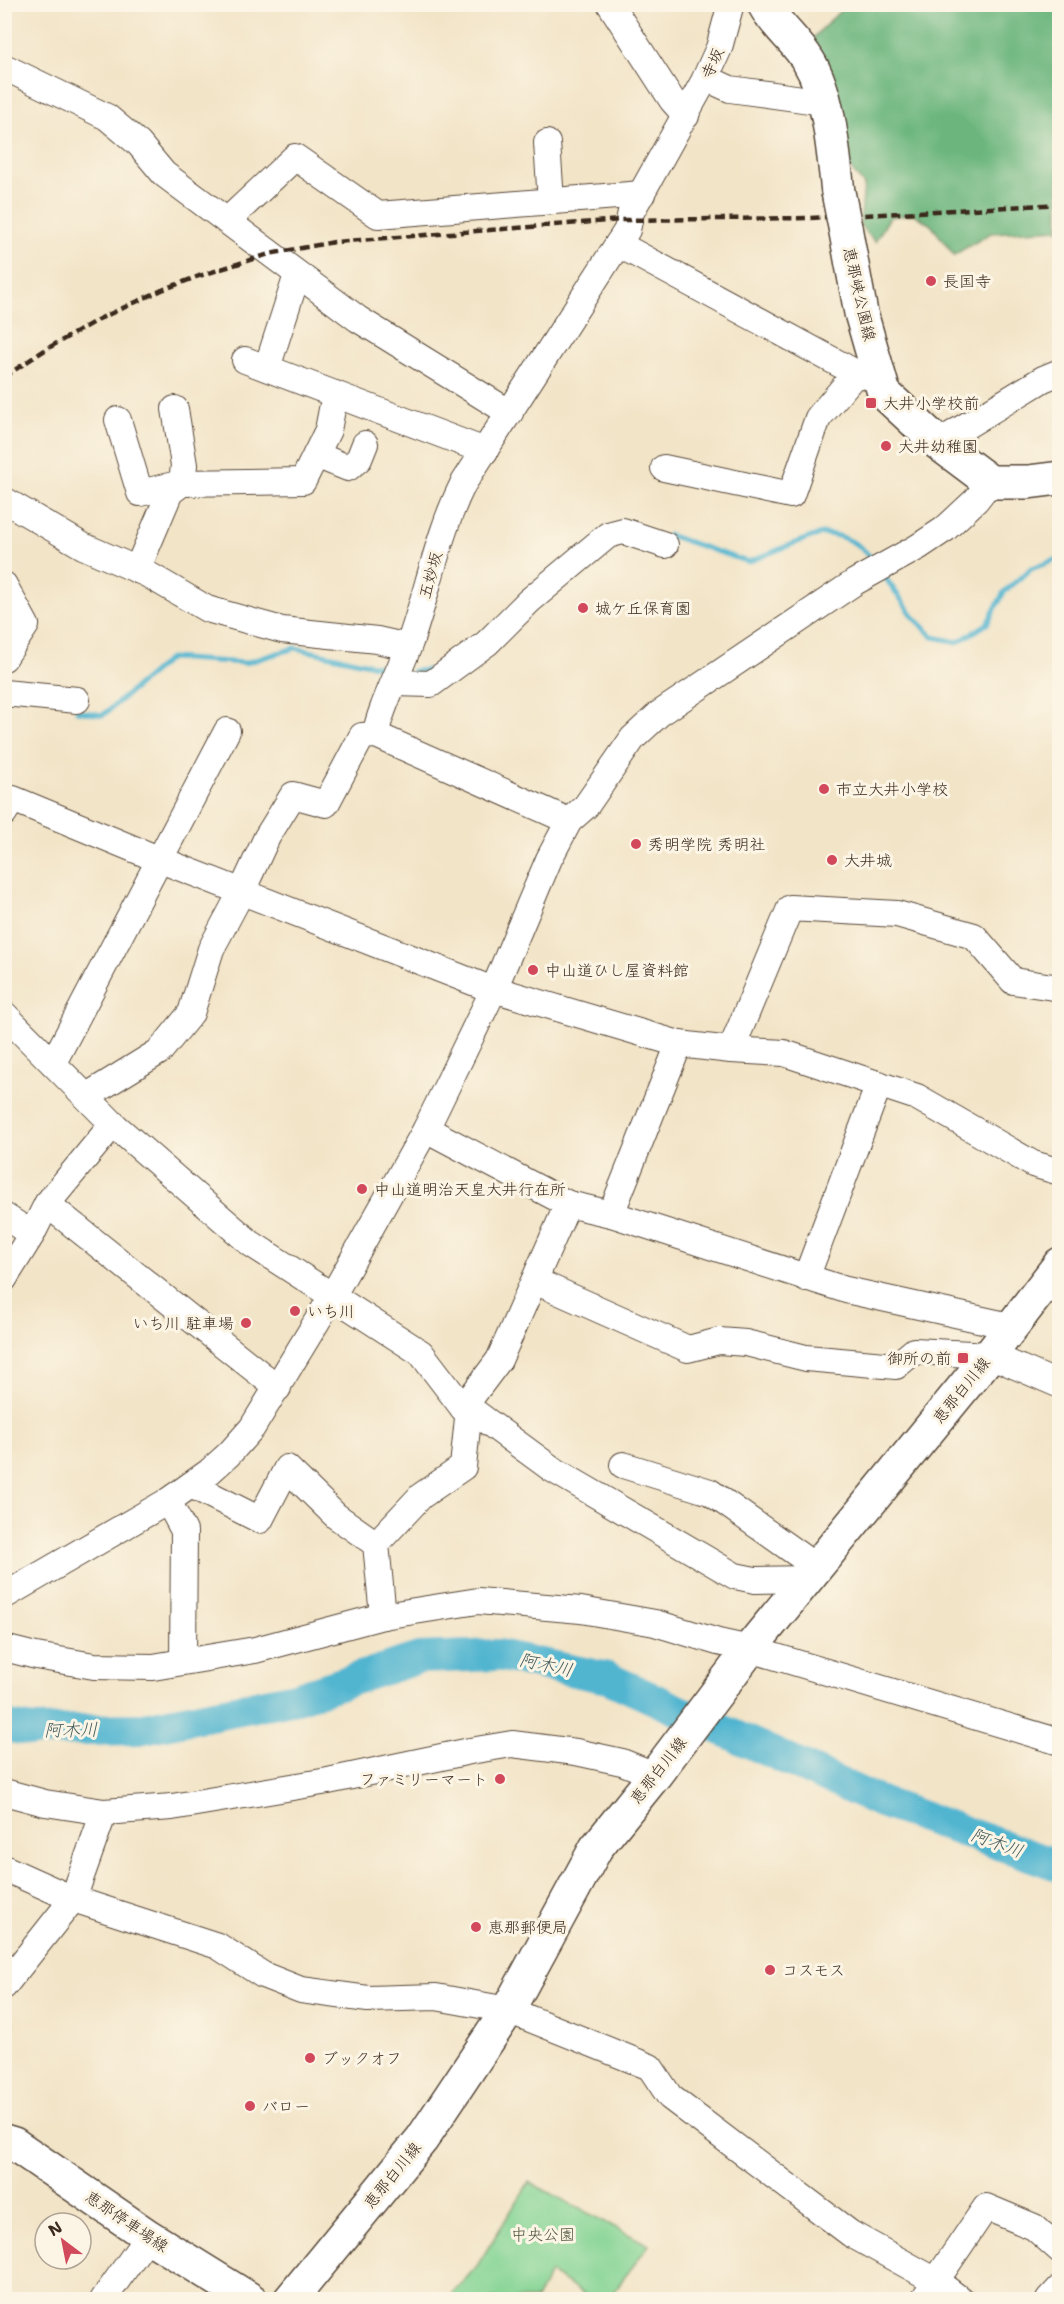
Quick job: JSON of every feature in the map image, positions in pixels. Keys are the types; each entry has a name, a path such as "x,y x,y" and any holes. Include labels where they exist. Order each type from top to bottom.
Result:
{"main road":[{"name":"恵那峡公園線","path":"764,4 808,60 815,72 824,102 861,313 868,377 938,443 990,482"},
{"path":"990,482 1028,482 1059,478"},
{"name":"恵那白川線","path":"290,2300 422,2139 508,2010 596,1848 655,1775 750,1649 990,1355 1059,1264"},
{"name":"恵那停車場線","path":"8,2147 251,2300"}],"street":[{"path":"610,4 672,100 686,116"},
{"name":"寺坂","path":"618,244 627,230 631,212 706,78 719,48 730,7"},
{"path":"4,67 107,117 139,144 164,174 297,275 358,319 510,413"},
{"path":"706,78 730,89 824,102"},
{"path":"547,143 551,201"},
{"path":"227,221 295,157 378,215 642,194"},
{"path":"618,244 868,377 818,418 791,495 664,468"},
{"name":"五妙坂","path":"376,735 420,613 440,540 462,484 618,244"},
{"path":"297,275 256,364 485,450"},
{"path":"938,443 1043,379 1059,372"},
{"path":"118,420 140,493 182,483 303,481 328,430 335,394"},
{"path":"136,570 170,492 182,483 184,465 175,409"},
{"path":"316,455 348,468 359,459 365,444"},
{"path":"4,1596 168,1501 229,1454 252,1428 333,1295 426,1129 494,989 549,859 569,821 585,806 633,738 659,714 855,582 918,547 945,529 976,500 990,482"},
{"path":"4,500 83,546 136,570 207,609 282,630 377,640 408,647"},
{"path":"394,683 431,684 487,643 529,601 608,535 623,531 665,545"},
{"path":"4,585 26,625 4,658"},
{"path":"4,693 77,700"},
{"path":"53,1063 227,731"},
{"path":"87,1096 160,1051 190,1013 211,949 267,837 293,795 326,804 362,736 376,735 569,821"},
{"path":"7,802 494,989 679,1044 784,1053 917,1097 1033,1164 1059,1172"},
{"path":"731,1050 790,908 897,914 974,936 1013,981 1059,987"},
{"path":"4,1014 113,1124 250,1243 421,1353 466,1408 552,1469 735,1576 755,1580 811,1573"},
{"path":"611,1214 679,1044"},
{"path":"806,1278 879,1084"},
{"path":"4,1279 32,1234 47,1204 113,1124"},
{"path":"426,1129 568,1204 611,1214 846,1290 1010,1326"},
{"path":"47,1204 278,1388"},
{"path":"383,1616 376,1544 421,1496 464,1467 466,1408 499,1360 568,1204"},
{"path":"4,1216 32,1234"},
{"path":"535,1281 688,1349 719,1341 746,1343 806,1358 896,1366 914,1351 990,1355 1059,1385"},
{"path":"623,1465 710,1492 811,1573"},
{"path":"191,1485 260,1520 287,1468 336,1516 376,1544"},
{"path":"168,1501 184,1531 183,1661"},
{"path":"4,1648 94,1666 153,1667 255,1650 383,1616 478,1601 581,1610 655,1623 750,1649 1059,1742"},
{"path":"4,1792 45,1803 104,1812 172,1807 328,1781 470,1750 512,1744 576,1752 622,1762 655,1775"},
{"path":"4,1986 73,1899 104,1812"},
{"path":"4,1868 73,1899 218,1946 263,1975 301,1990 368,1998 436,1998 508,2010 650,2067 670,2097 851,2234 929,2290 961,2300"},
{"path":"929,2290 986,2207 1034,2227 1059,2250"},
{"path":"102,2300 148,2236"},
{"path":"1049,2300 1059,2288"}],"green space":[{"path":"846,5 1059,5 1059,229 991,233 954,255 931,225 914,214 890,217 875,242 860,225 864,185 841,157 813,38"},
{"name":"中央公園","path":"529,2182 649,2245 608,2299 592,2299 550,2273 536,2299 450,2299 477,2266"}],"waterway":[{"path":"668,535 748,562 809,538 823,534 839,536 853,542 875,563"},
{"path":"884,576 914,617 933,637 958,642 987,624 1004,592 1031,569 1060,558"},
{"path":"77,711 103,715 170,658 245,663 295,648 392,669"},
{"path":"413,671 434,670"},
{"name":"阿木川","path":"4,1726 34,1731 139,1729 296,1698 419,1658 498,1655 608,1678 878,1801 1060,1866"}],"railway":[{"path":"4,377 99,319 162,290 269,254 334,242 620,220 810,218 1060,204"}],"place":[{"name":"長国寺","path":"931,281"},
{"name":"大井小学校前","path":"871,403"},
{"name":"大井幼稚園","path":"886,446"},
{"name":"城ケ丘保育園","path":"583,608"},
{"name":"市立大井小学校","path":"824,789"},
{"name":"秀明学院 秀明社","path":"636,844"},
{"name":"大井城","path":"832,860"},
{"name":"中山道ひし屋資料館","path":"533,970"},
{"name":"中山道明治天皇大井行在所","path":"362,1189"},
{"name":"いち川","path":"295,1311"},
{"name":"いち川 駐車場","path":"246,1323"},
{"name":"御所の前","path":"963,1358"},
{"name":"ファミリーマート","path":"500,1779"},
{"name":"恵那郵便局","path":"476,1927"},
{"name":"コスモス","path":"770,1970"},
{"name":"ブックオフ","path":"310,2058"},
{"name":"バロー","path":"250,2106"}]}
